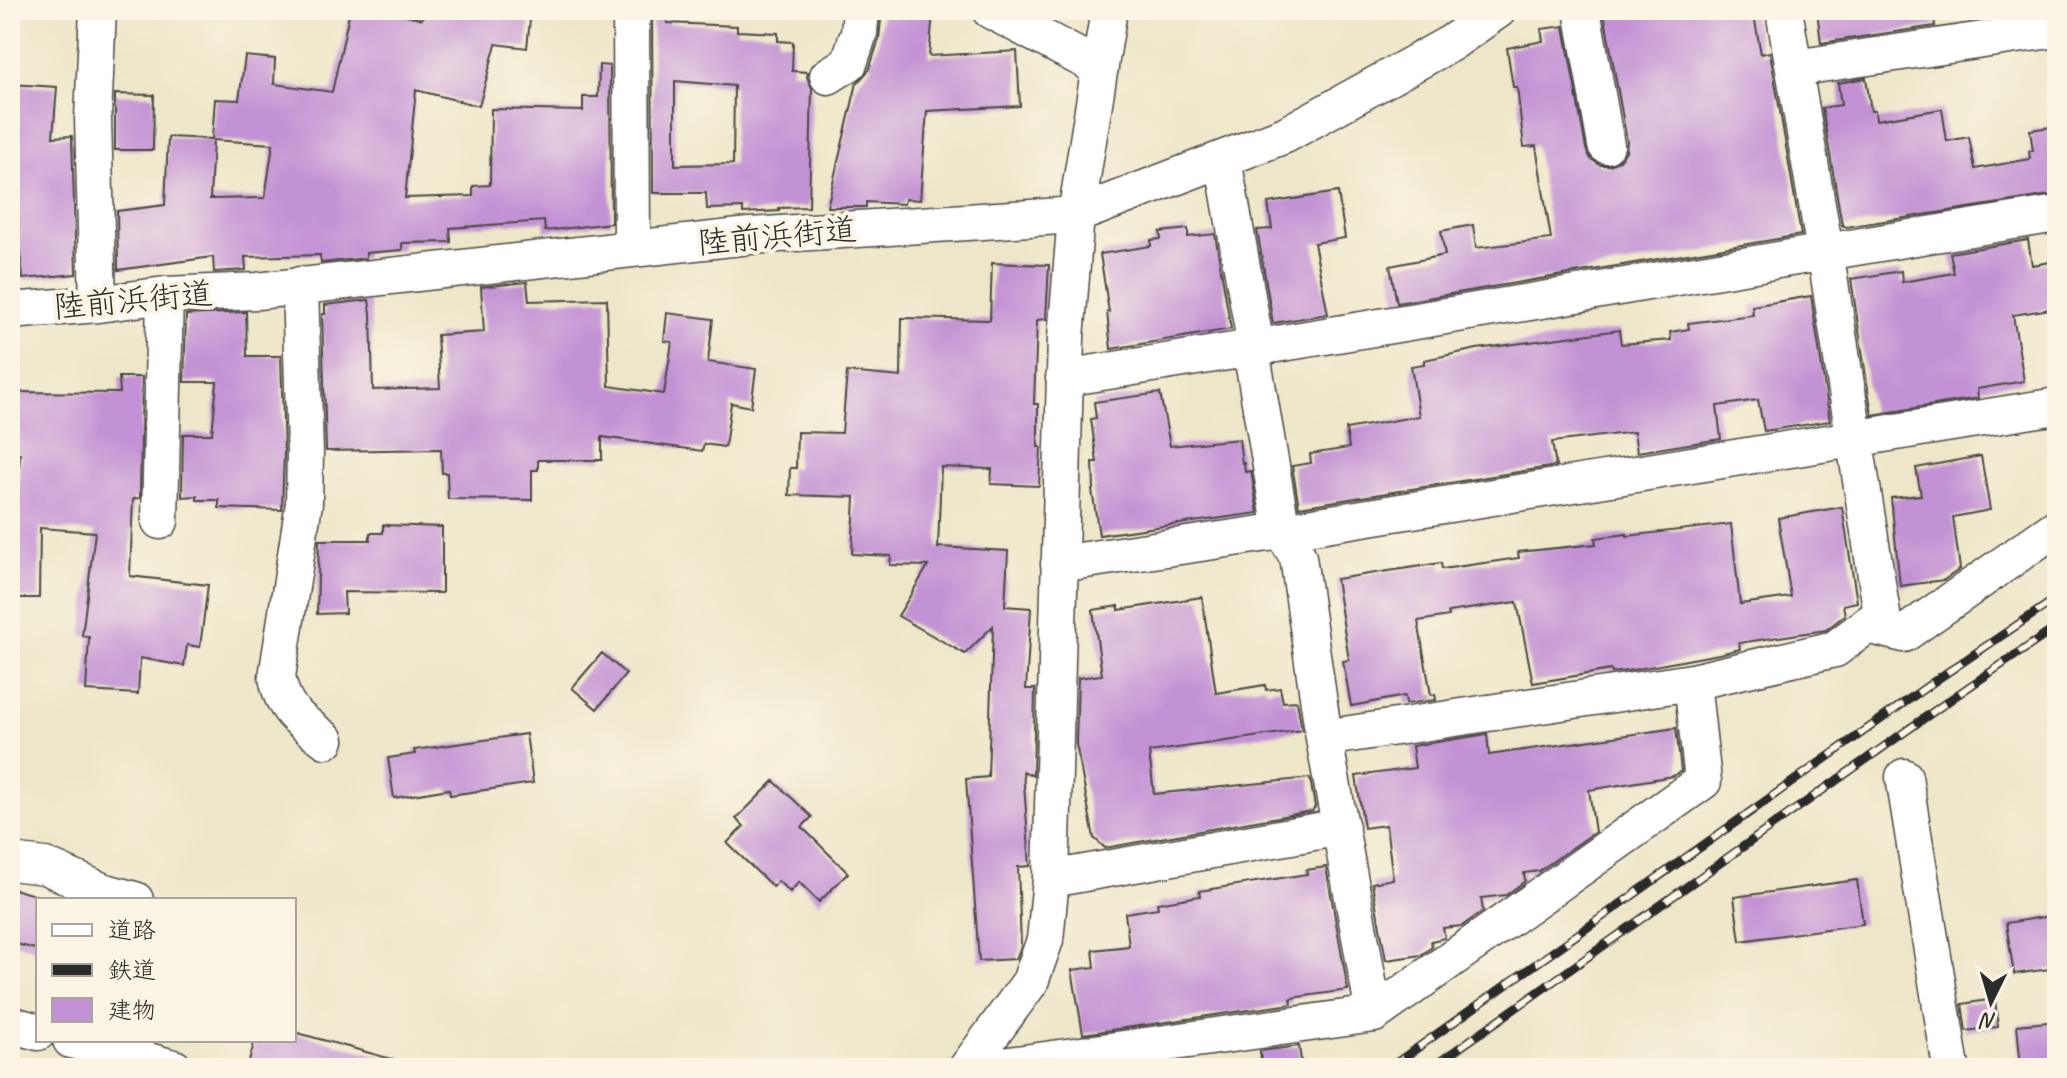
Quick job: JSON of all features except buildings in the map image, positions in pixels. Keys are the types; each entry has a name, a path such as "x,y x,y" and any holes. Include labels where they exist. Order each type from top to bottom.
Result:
{"street":[{"path":"98,10 93,118 98,304"},
{"path":"631,10 632,249"},
{"path":"828,76 849,63 859,33 861,10"},
{"path":"990,10 1100,68"},
{"path":"967,1068 1030,982 1045,940 1051,879 1064,378 1076,215 1109,10"},
{"name":"陸前浜街道","path":"10,311 165,295 257,291 749,236 1076,215 1285,135 1451,43 1498,10"},
{"path":"1582,10 1606,145"},
{"path":"1324,738 1692,682 1835,649 1882,614 1784,10"},
{"path":"1794,68 2057,29"},
{"path":"1223,159 1253,330 1251,349 1282,531 1298,557 1324,738 1374,1014"},
{"path":"1064,378 2057,214"},
{"path":"300,285 304,503 277,677 280,695 287,709 326,740"},
{"path":"160,521 165,295"},
{"path":"1059,564 2057,406"},
{"path":"1867,625 1904,634 2057,527"},
{"path":"988,1068 1374,1014 1703,781 1692,682"},
{"path":"1904,777 1951,1068"},
{"path":"1051,879 1341,827"},
{"path":"10,862 45,866 102,891 128,898"},
{"path":"10,1024 36,1031"},
{"path":"77,1042 174,1068"}],"railway":[{"path":"1389,1068 1939,678 2057,598"},
{"path":"1431,1068 2057,627"}]}
